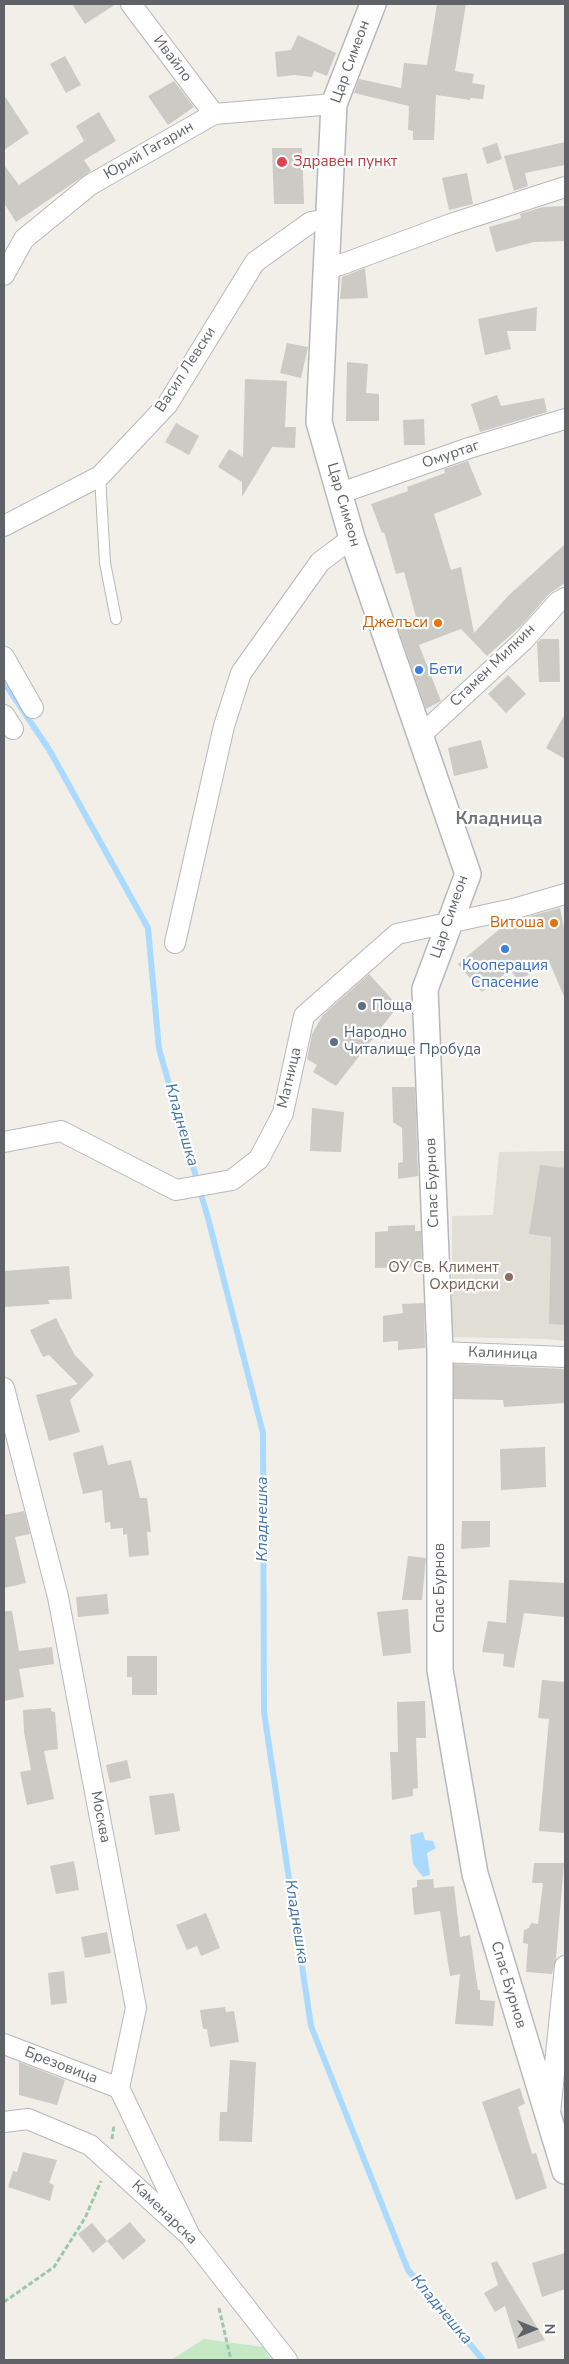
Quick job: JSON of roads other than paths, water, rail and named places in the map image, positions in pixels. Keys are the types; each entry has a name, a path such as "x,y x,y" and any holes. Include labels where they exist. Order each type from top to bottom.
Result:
{"street":[{"name":"Ивайло","path":"131,4 214,114"},
{"name":"Цар Симеон","path":"373,4 334,104 320,422 338,494 352,538 468,874 425,989"},
{"name":"Юрий Гагарин","path":"4,275 24,239 90,185 214,114 334,104"},
{"path":"327,268 340,265 451,224 565,187"},
{"name":"Васил Левски","path":"4,526 100,476 167,405 254,262 312,222 329,219"},
{"name":"Омуртаг","path":"338,494 469,448 565,419"},
{"path":"175,943 224,726 241,673 320,562 352,538"},
{"name":"Стамен Милкин","path":"421,735 523,641 558,602 565,598"},
{"path":"4,657 33,708"},
{"name":"Матница","path":"4,1142 62,1131 176,1190 232,1180 258,1159 283,1113 304,1016 397,934 513,909 565,894"},
{"name":"Спас Бурнов","path":"425,989 440,1352 440,1670 475,1874 565,2171"},
{"name":"Калиница","path":"440,1352 565,1357"},
{"name":"Москва","path":"4,1388 58,1597 136,2008 119,2088"},
{"path":"549,2119 565,1966"},
{"name":"Брезовица","path":"4,2044 119,2088"},
{"path":"119,2088 190,2236"},
{"name":"Каменарска","path":"4,2122 28,2119 90,2146 190,2236 287,2360"}],"lane":[{"path":"100,476 105,563 116,619"}],"water":[{"path":"423,1832 425,1840 433,1841 436,1848 427,1853 430,1875 423,1877 413,1864 410,1835"}],"waterway":[{"name":"Кладнешка","path":"4,682 50,751 148,928 159,1049 208,1218 263,1433 264,1712 311,2026 408,2270 483,2360"}],"place":[{"name":"Здравен пункт","path":"282,162"},
{"name":"Джелъси","path":"438,623"},
{"name":"Бети","path":"419,670"},
{"name":"Витоша","path":"554,923"},
{"name":"Кооперация Спасение","path":"505,949"},
{"name":"Поща","path":"362,1006"},
{"name":"Народно Читалище Пробуда","path":"334,1042"},
{"name":"ОУ Св. Климент Охридски","path":"509,1277"}],"district":[{"name":"Кладница","path":"499,820"}]}
